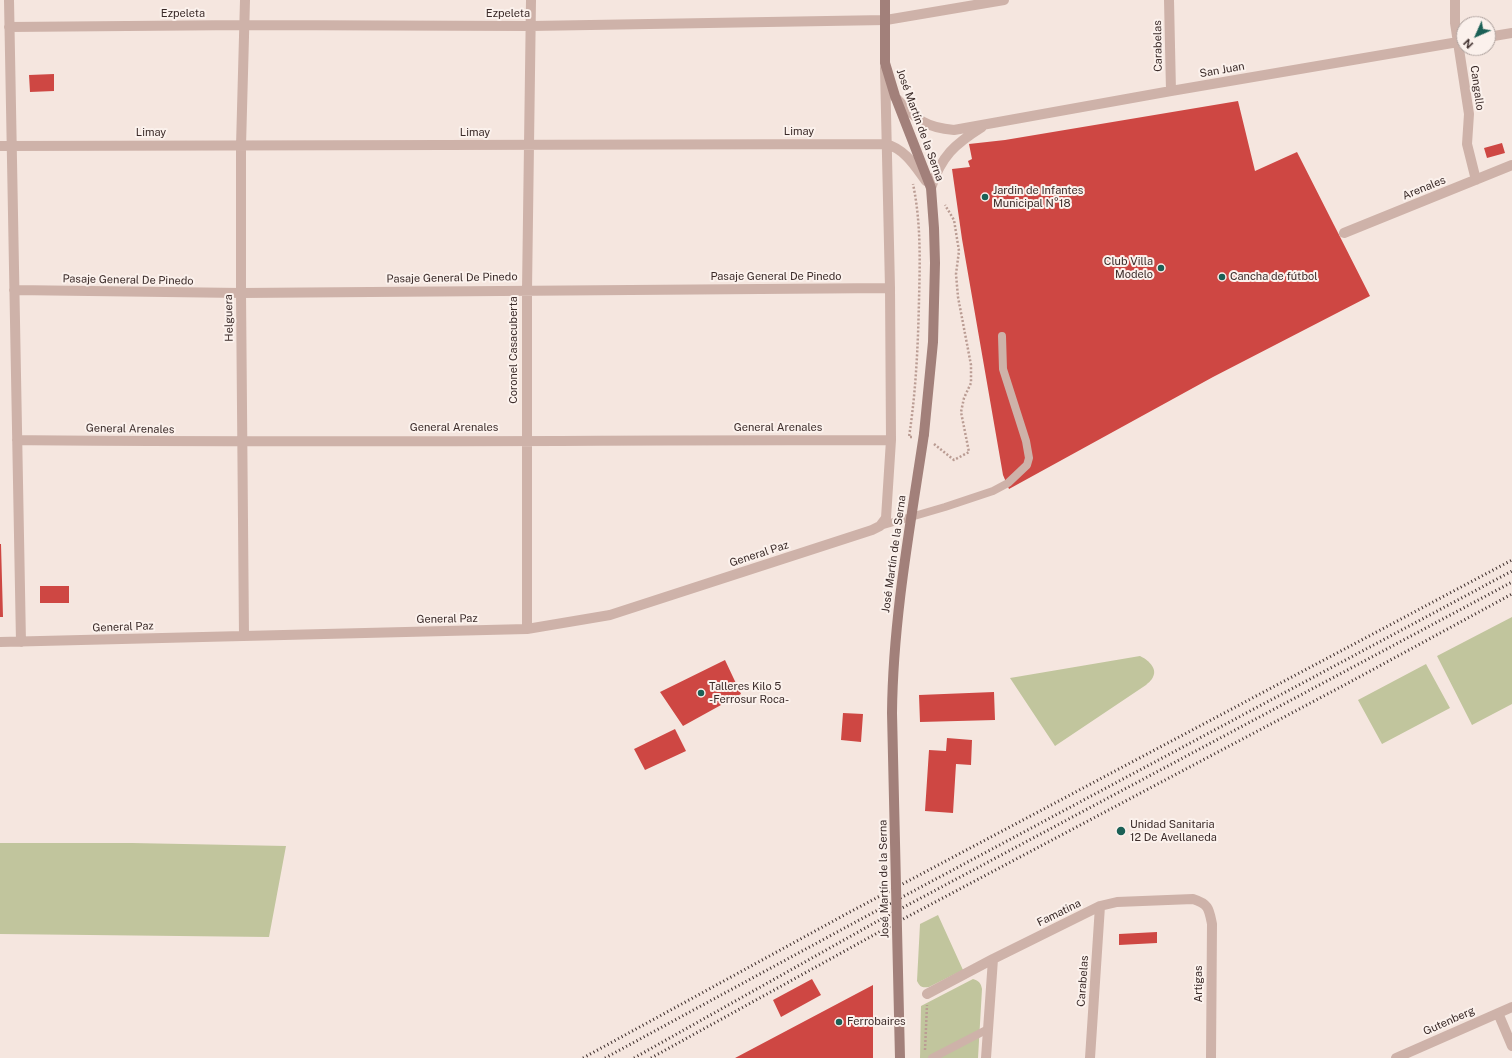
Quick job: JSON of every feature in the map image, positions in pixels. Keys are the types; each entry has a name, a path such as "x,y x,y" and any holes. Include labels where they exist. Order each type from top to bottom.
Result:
{"street":[{"path":"9,0 21,642"},
{"name":"Helguera","path":"244,636 241,293 245,0"},
{"name":"Coronel Casacuberta","path":"528,629 526,440 531,0"},
{"name":"José Martín de la Serna","path":"880,526 886,518 891,440 885,0"},
{"name":"Ezpeleta","path":"9,27 531,26 886,20 1004,0"},
{"name":"Carabelas","path":"1169,0 1171,91"},
{"name":"Cangallo","path":"1455,0 1454,23 1456,28"},
{"path":"1496,36 1512,33"},
{"name":"San Juan","path":"895,96 922,122 936,128 954,130 1171,91 1456,43"},
{"name":"Cangallo","path":"1463,56 1469,114 1467,144 1476,180"},
{"name":"José Martín de la Serna","path":"885,63 895,96 931,188 935,263 933,342 923,437 902,581 893,674 892,713 900,1058"},
{"name":"San Juan","path":"931,188 936,172 953,148 961,140 984,125"},
{"name":"Limay","path":"0,146 886,144 901,151 914,164 931,188"},
{"name":"Arenales","path":"1344,233 1512,165"},
{"name":"Pasaje General De Pinedo","path":"14,290 241,293 890,288"},
{"name":"General Arenales","path":"17,440 243,442 891,440"},
{"name":"General Paz","path":"0,642 528,629 610,615 872,530 880,526"},
{"name":"Famatina","path":"927,994 993,959 1100,906 1117,902 1193,899 1203,902 1210,910"},
{"name":"Carabelas","path":"1090,1058 1100,906"},
{"name":"Artigas","path":"1210,910 1212,924 1211,1058"},
{"path":"986,1058 993,959"},
{"name":"Gutenberg","path":"1396,1058 1512,1007"},
{"path":"1498,1013 1512,1046"}],"lane":[{"path":"880,526 993,491 1008,484 1027,465 1029,458 1026,441 1003,370 1002,336"},
{"path":"932,1058 988,1029"}],"path":[{"path":"913,184 916,198 920,247 918,348 909,437 923,437 954,460 969,452 961,412 964,398 971,383 971,365 958,297 956,274 959,251 954,220 944,203"},
{"path":"925,1051 927,994"}],"green space":[{"path":"1512,617 1512,704 1472,725 1437,656"},
{"path":"1140,656 1146,659 1153,667 1154,674 1151,680 1146,685 1055,746 1010,678"},
{"path":"1426,664 1450,708 1382,744 1358,700"},
{"path":"0,843 132,843 286,846 269,937 0,934"},
{"path":"938,915 963,970 929,987 923,987 920,986 917,981 920,924"},
{"path":"973,979 979,982 982,989 978,1058 920,1058 921,1006"}],"building":[{"path":"54,74 54,91 30,92 29,75"},
{"name":"Club Villa Modelo","path":"1238,101 1255,171 1297,152 1370,296 1213,377 1009,489 1003,475 962,239 952,169 970,167 968,161 972,159 969,144 1005,140"},
{"path":"1502,143 1505,153 1487,158 1484,148"},
{"path":"1,544 3,617 0,617"},
{"path":"40,586 69,586 69,603 40,603"},
{"name":"Talleres Kilo 5 -Ferrosur Roca-","path":"725,660 741,694 683,726 660,692"},
{"path":"994,692 995,720 920,722 919,695"},
{"path":"843,713 863,714 861,742 841,740"},
{"path":"675,729 686,751 645,770 634,749"},
{"path":"947,738 972,740 971,765 956,764 953,813 925,811 929,750 946,751"},
{"path":"1157,932 1157,943 1119,945 1119,934"},
{"path":"812,979 821,995 781,1017 773,1000"},
{"name":"Ferrobaires","path":"873,985 873,1058 735,1058"}],"railway":[{"path":"583,1058 848,913 1512,560"},
{"path":"605,1058 863,918 1512,571"},
{"path":"634,1058 876,922 1512,582"},
{"path":"651,1058 890,926 1350,682 1512,594"}],"place":[{"name":"Jardin de Infantes Municipal N°18","path":"985,197"},
{"name":"Club Villa Modelo","path":"1161,268"},
{"name":"Cancha de fútbol","path":"1222,277"},
{"name":"Talleres Kilo 5 -Ferrosur Roca-","path":"701,693"},
{"name":"Unidad Sanitaria 12 De Avellaneda","path":"1121,831"},
{"name":"Ferrobaires","path":"839,1022"}]}
